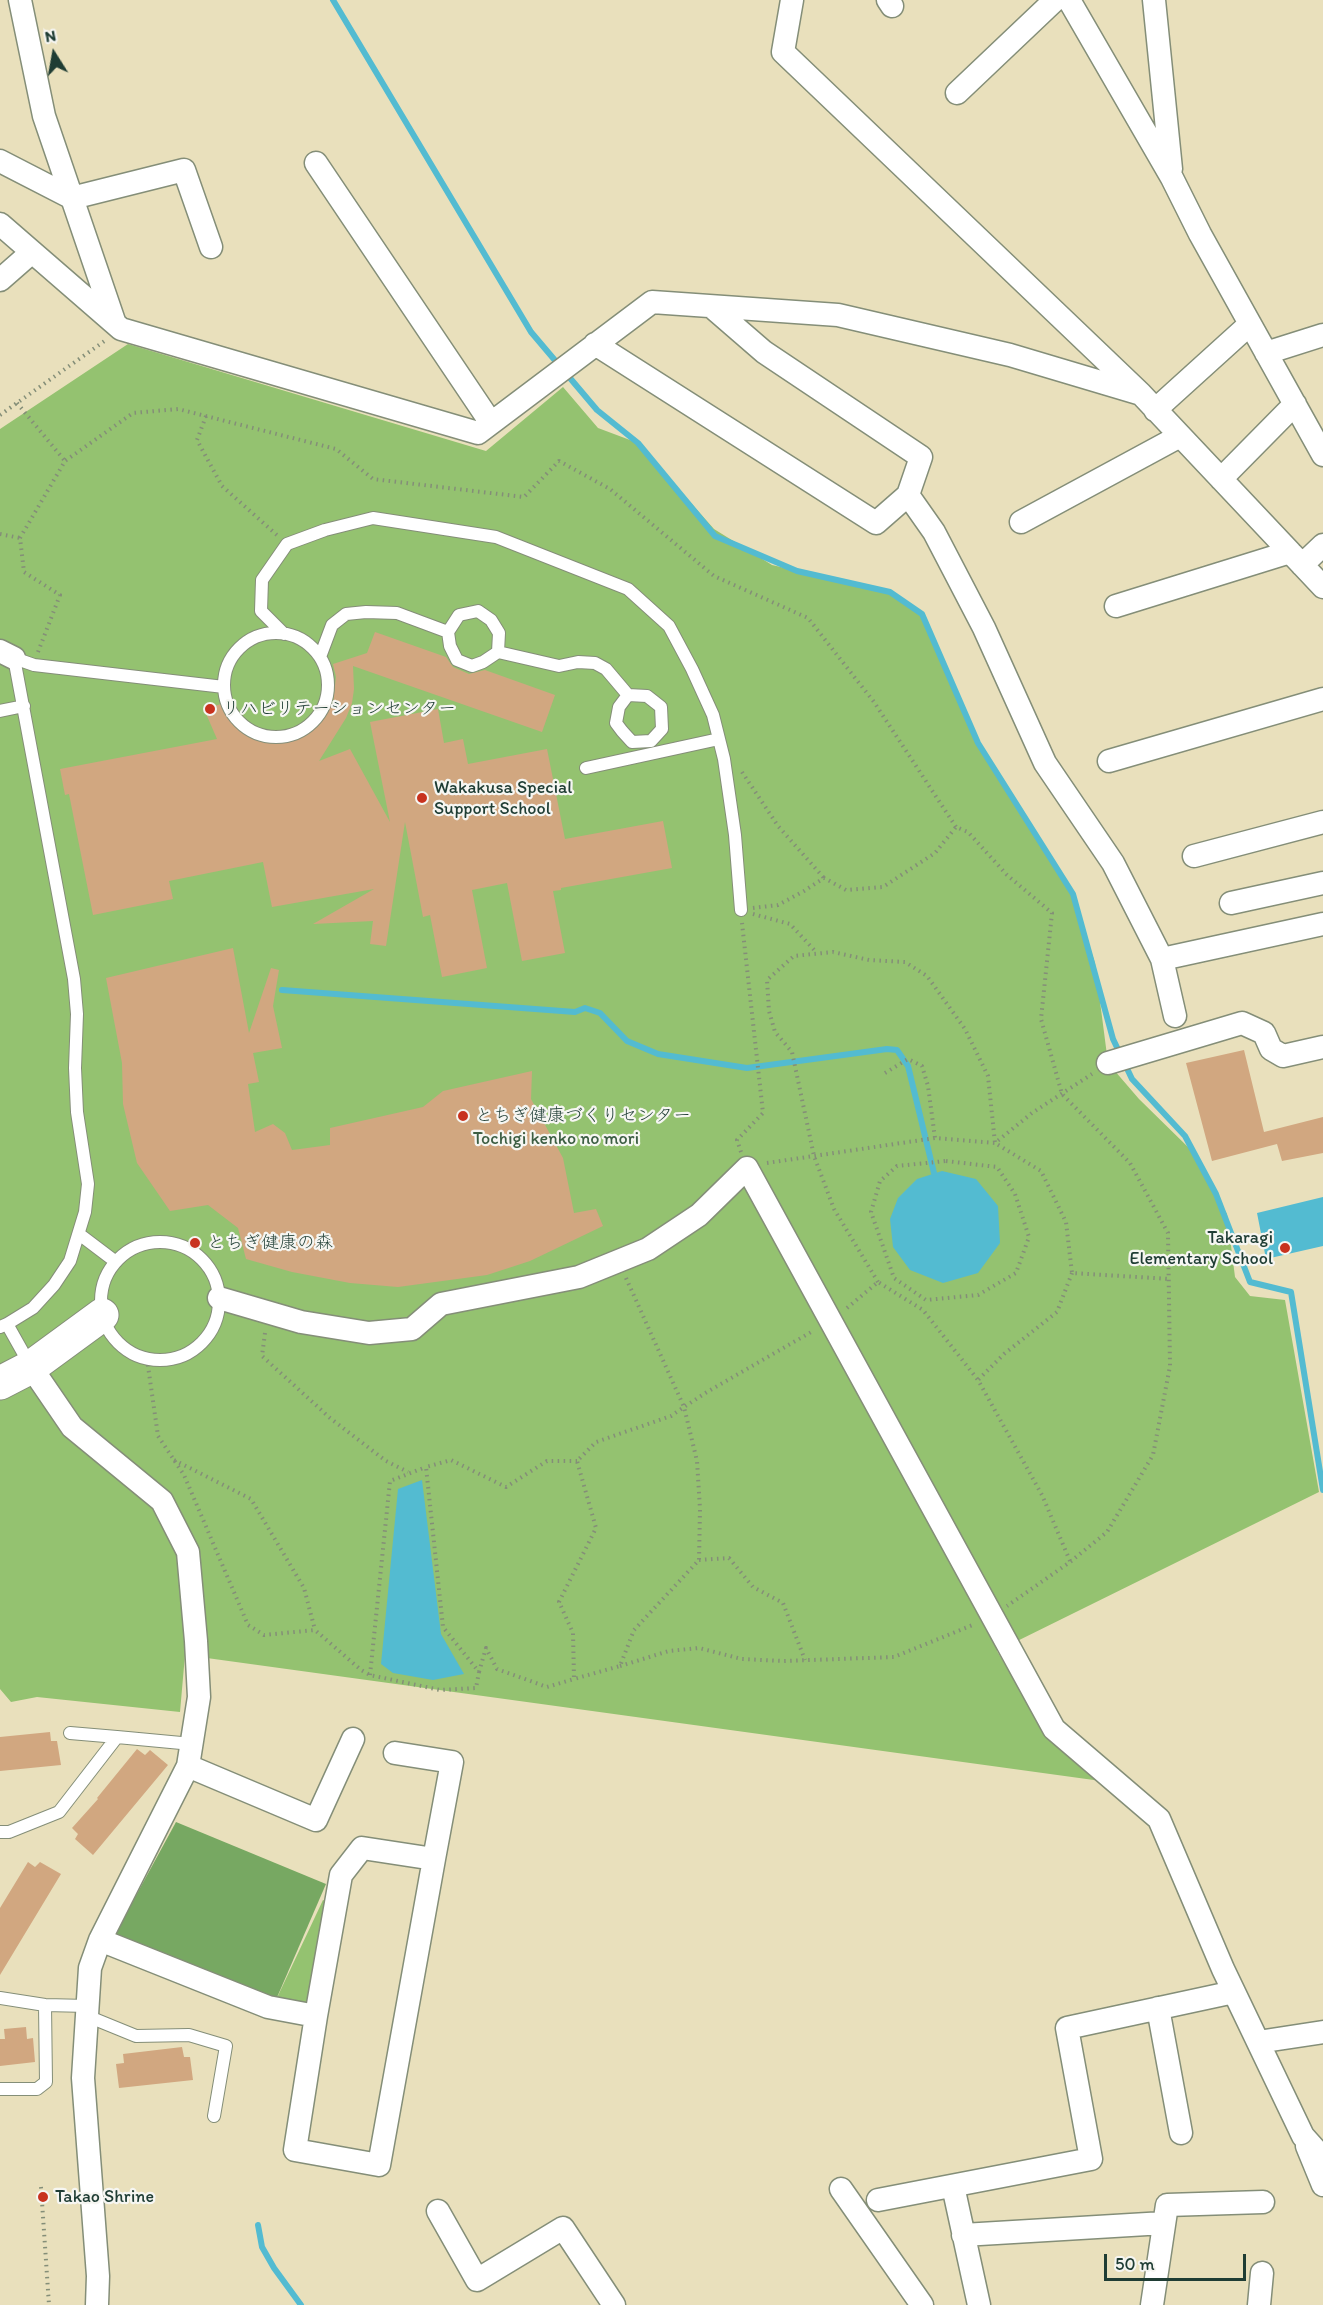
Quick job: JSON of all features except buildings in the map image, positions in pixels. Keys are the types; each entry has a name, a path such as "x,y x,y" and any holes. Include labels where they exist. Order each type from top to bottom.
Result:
{"street":[{"path":"20,0 44,116 118,326"},
{"path":"792,0 783,52 1148,402 1323,587"},
{"path":"957,93 1055,0"},
{"path":"1069,0 1172,178 1200,234 1323,455"},
{"path":"1154,0 1172,178"},
{"path":"0,161 72,198 184,171 211,247"},
{"path":"316,163 491,423"},
{"path":"0,224 118,326 478,433 652,302 838,315 1010,355 1148,402"},
{"path":"0,280 32,252"},
{"path":"596,344 876,524 908,495 921,457 764,352 712,307"},
{"path":"1148,402 1250,324"},
{"path":"1266,353 1323,335"},
{"path":"1221,479 1295,404"},
{"path":"1021,522 1180,436"},
{"path":"908,495 934,532 984,628 1045,763 1113,864 1162,959 1175,1016"},
{"path":"1116,606 1296,559 1323,545"},
{"path":"1109,761 1323,699"},
{"path":"1194,856 1323,822"},
{"path":"1231,903 1323,883"},
{"path":"1162,959 1323,924"},
{"path":"1108,1063 1242,1023 1264,1034 1271,1049 1283,1056 1323,1047"},
{"path":"219,1298 301,1322 369,1333 412,1329 441,1304 579,1277 648,1250 699,1215 754,1166 831,1321 1054,1729 1159,1819 1234,1992 1303,2136 1323,2185"},
{"path":"0,1383 31,1367 102,1315"},
{"path":"31,1367 72,1427 162,1501 188,1552 196,1641 199,1697 188,1766 100,1940 90,1968 83,2078 98,2276 97,2305"},
{"path":"188,1766 316,1820 353,1738"},
{"path":"395,1753 452,1762 379,2165 295,2150 341,1875 362,1848 434,1859"},
{"path":"100,1940 268,2007 316,2016"},
{"path":"878,2200 1091,2159 1067,2028 1234,1992"},
{"path":"1158,2008 1181,2133"},
{"path":"1258,2042 1323,2032"},
{"path":"1303,2136 1323,2158"},
{"path":"952,2186 979,2305"},
{"path":"842,2189 922,2305"},
{"path":"1152,2305 1167,2205 1263,2202"},
{"path":"438,2211 477,2280 563,2228 614,2305"},
{"path":"963,2235 1164,2223"},
{"path":"1259,2305 1262,2273"}],"lane":[{"path":"284,634 261,611 261,600 262,580 287,544 325,530 373,518 496,537 628,590 669,626 692,669 712,715 724,759 735,835 741,910"},
{"path":"498,652 499,633 491,620 478,611 459,615 448,632 450,646 457,660 472,666 498,652 559,666 578,662 595,663 606,669 627,695"},
{"path":"320,657 332,625 346,615 366,612 397,613 448,632"},
{"path":"284,634 310,645 320,657 328,675 327,698 318,717 308,728 279,738 259,735 242,725 228,707 224,687 227,666 244,644 262,635 284,634"},
{"path":"7,654 34,665 224,687"},
{"path":"7,654 24,706 74,979 77,1014 75,1068 77,1112 88,1184 79,1234 70,1261 54,1286 33,1308 4,1326 31,1367"},
{"path":"0,711 24,706"},
{"path":"586,768 719,739"},
{"path":"79,1234 116,1262"},
{"path":"150,1243 178,1245 188,1249 205,1263 215,1279 219,1298 215,1323 198,1346 183,1356 171,1359 147,1359 136,1355 118,1343 102,1315 102,1291 109,1271 131,1250 150,1243"},
{"path":"70,1733 192,1744"},
{"path":"0,1832 9,1832 58,1812 117,1737"},
{"path":"0,1998 88,2011 136,2036 189,2035 226,2046 214,2116"},
{"path":"0,2089 37,2089 46,2082 45,2005"}],"path":[{"path":"0,415 118,326"},
{"path":"17,403 65,461"},
{"path":"206,416 197,440 222,486 287,544"},
{"path":"0,534 20,538"},
{"path":"174,1460 251,1499 304,1588 315,1630 361,1670 370,1675 440,1690 476,1688 486,1648 497,1669 547,1687 669,1651 699,1648 742,1659 805,1660 894,1657 993,1616 1071,1562 1107,1532 1153,1455 1170,1366 1168,1233 1130,1162 1062,1094 1041,1019 1052,913 1007,875 968,832 956,827 935,853 883,887 846,890 824,878 778,826 719,739"},
{"path":"741,910 778,905 824,878"},
{"path":"741,910 790,924 817,953"},
{"path":"741,910 763,1113 737,1140 754,1166 935,1138 995,1143 1041,1172 1066,1222 1072,1273 1057,1312 1004,1354 978,1380"},
{"path":"995,1143 988,1076 965,1029 927,976 905,962 869,960 833,952 794,956 767,980 769,1011 775,1032 792,1052 814,1156 834,1209 878,1282 923,1310 978,1380 1042,1495 1071,1562"},
{"path":"885,1073 908,1059 922,1066 928,1086 935,1138"},
{"path":"995,1143 1032,1113 1108,1063"},
{"path":"946,1161 997,1167 1015,1194 1029,1237 1016,1273 978,1295 926,1300 894,1278 885,1255 871,1212 880,1181 897,1166 946,1161"},
{"path":"619,1261 684,1407 697,1461 700,1509 699,1560 634,1630 620,1666"},
{"path":"1072,1273 1170,1279"},
{"path":"370,1675 390,1480 452,1460 506,1487 547,1461 577,1461 596,1442 671,1416 831,1321 878,1282"},
{"path":"268,1313 262,1356 330,1418 386,1461 409,1473"},
{"path":"147,1359 158,1436 184,1475 248,1625 264,1635 315,1630"},
{"path":"574,1679 573,1633 559,1602 596,1528 577,1461"},
{"path":"426,1467 443,1626 479,1672"},
{"path":"699,1560 729,1558 753,1587 783,1604 805,1660"},
{"path":"41,2187 49,2305"}],"green space":[{"name":"Tochigi kenko no mori","path":"128,344 486,451 563,387 598,428 638,443 714,529 772,565 890,592 922,614 978,743 1073,894 1095,963 1108,1063 1139,1099 1190,1149 1227,1214 1235,1277 1250,1296 1285,1300 1319,1492 997,1651 1049,1738 1101,1781 185,1655 180,1712 37,1697 11,1702 0,1689 0,429"},
{"path":"176,1822 326,1884 275,2002 115,1934"},
{"path":"323,1900 328,1902 313,2001 302,2009 275,2002"}],"water":[{"path":"942,1171 976,1179 998,1206 1000,1243 978,1273 943,1283 910,1270 893,1247 890,1219 898,1198 917,1179"},
{"path":"1323,1197 1323,1246 1266,1259 1257,1213"},
{"path":"422,1480 441,1634 464,1674 433,1680 393,1673 381,1664 398,1489"}],"waterway":[{"path":"333,0 531,332 597,410 638,443 715,536 797,571 890,592 922,614 978,743 1073,894 1113,1039 1132,1079 1185,1136 1216,1194 1250,1282 1291,1292 1323,1490"},
{"path":"282,990 575,1012 585,1008 600,1013 627,1041 658,1054 747,1068 887,1049 897,1050 908,1066 934,1173"},
{"path":"258,2225 262,2247 301,2305"}],"place":[{"name":"リハビリテーションセンター","path":"210,709"},
{"name":"Wakakusa Special Support School","path":"422,798"},
{"name":"とちぎ健康づくりセンター","path":"463,1116"},
{"name":"とちぎ健康の森","path":"195,1243"},
{"name":"Takaragi Elementary School","path":"1285,1248"},
{"name":"Takao Shrine","path":"43,2197"}]}
